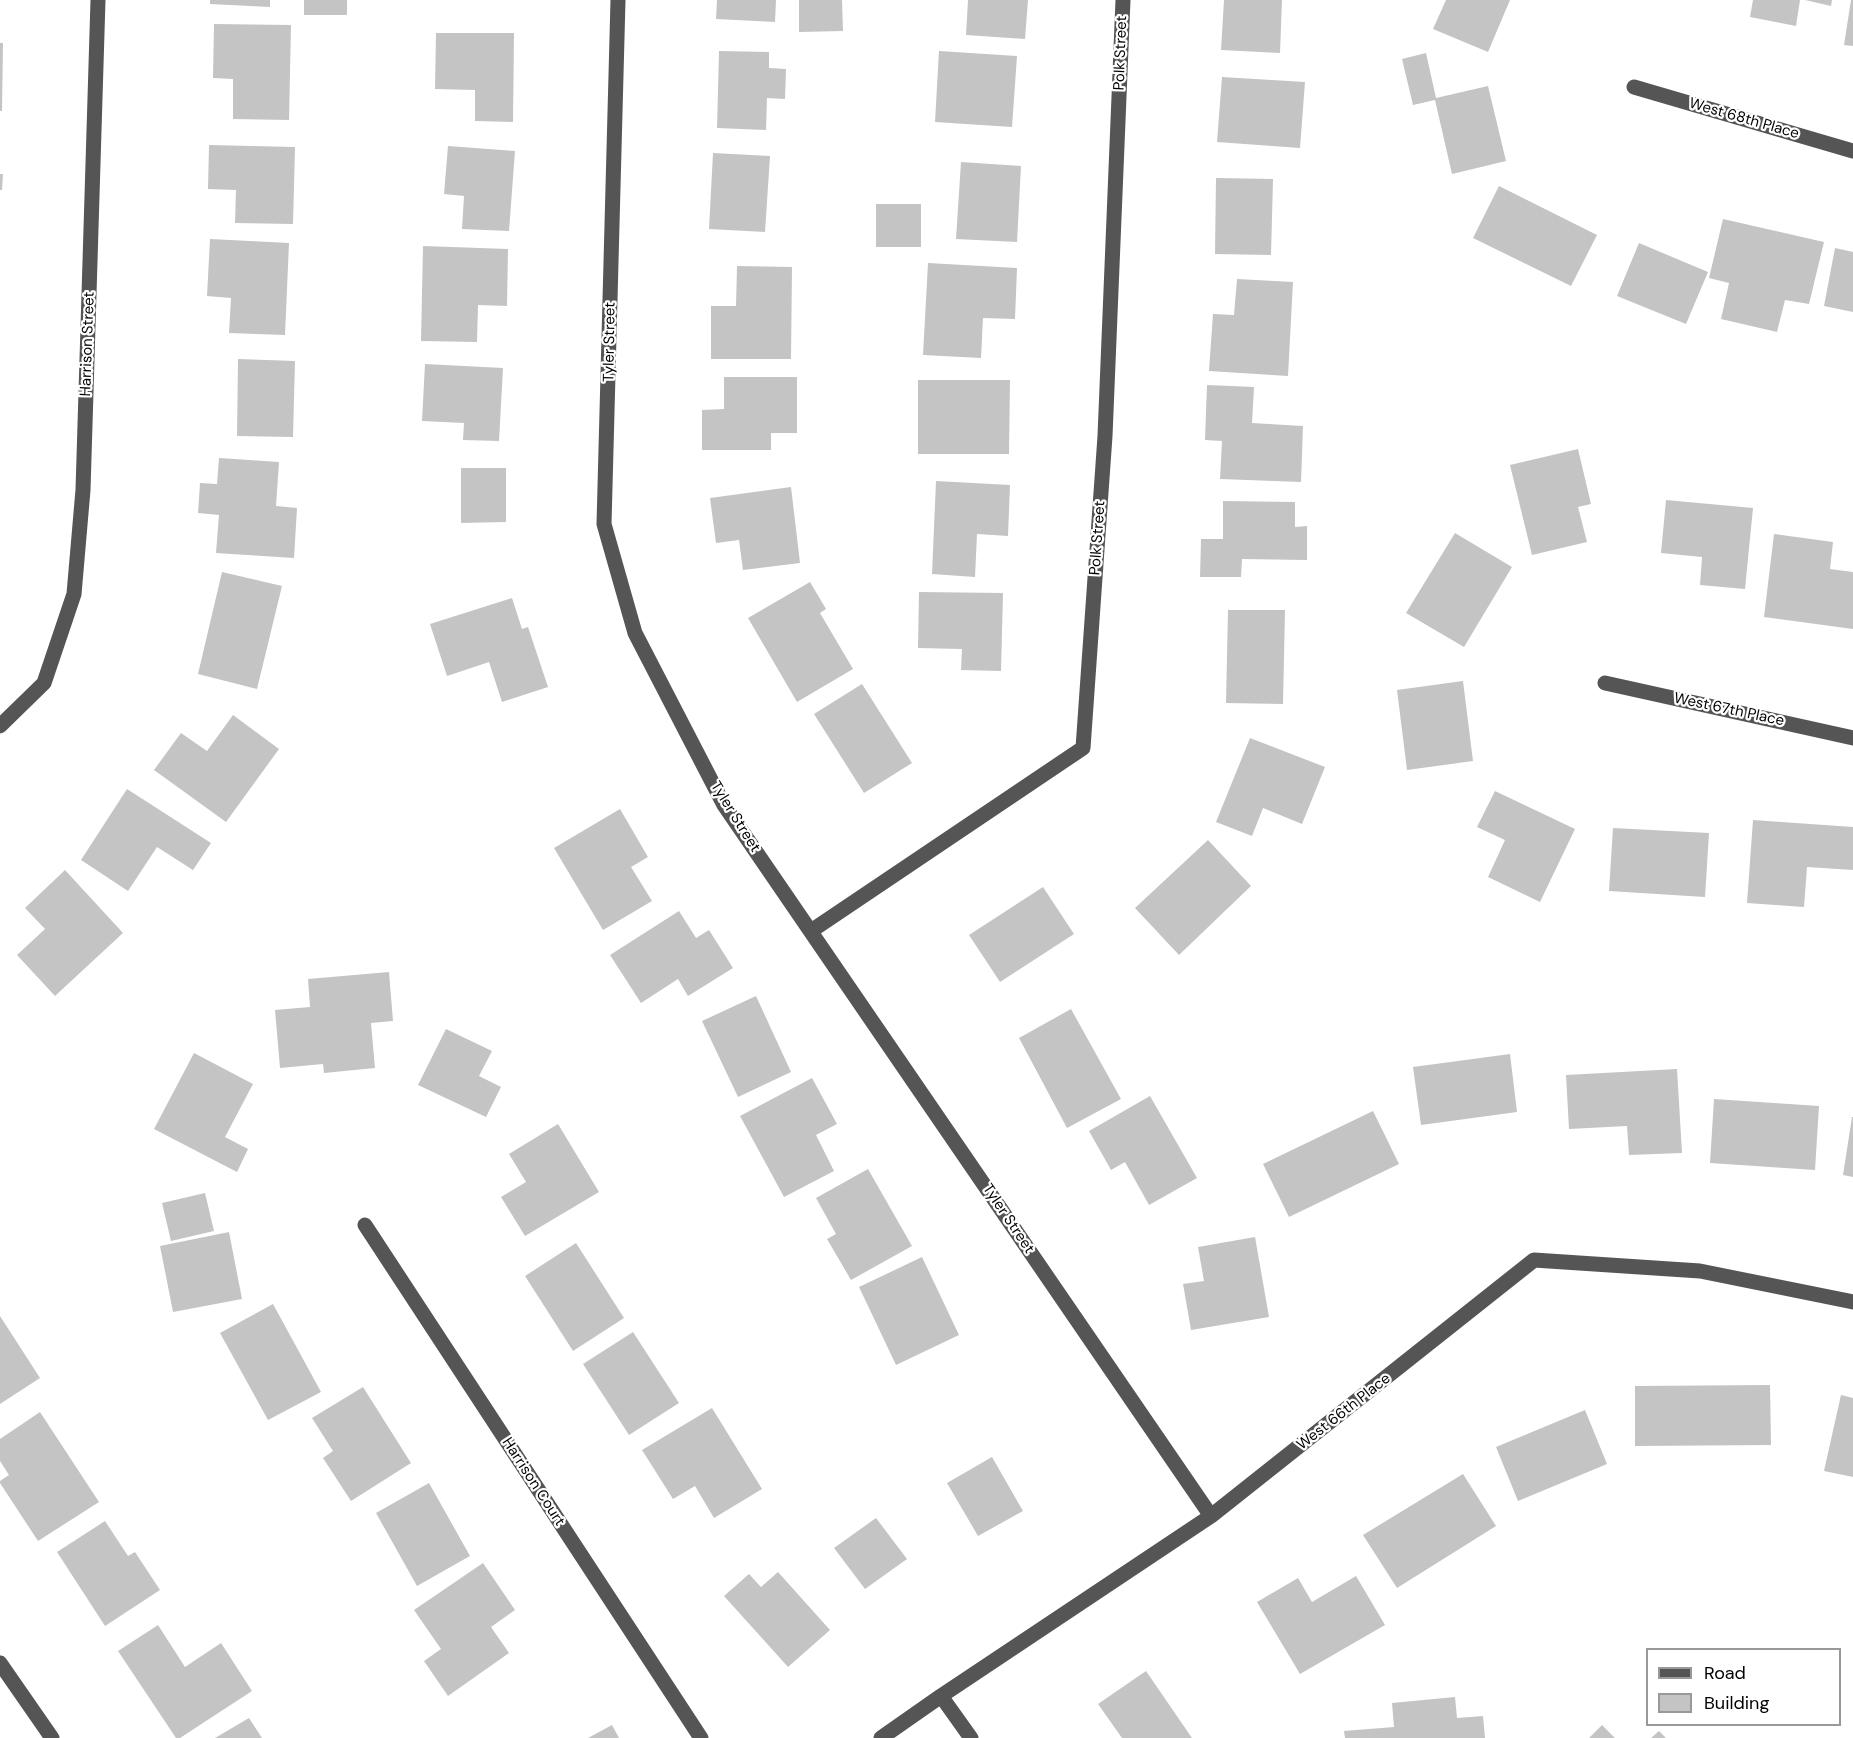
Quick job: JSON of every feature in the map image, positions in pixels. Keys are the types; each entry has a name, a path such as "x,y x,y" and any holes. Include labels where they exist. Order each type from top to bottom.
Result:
{"street":[{"name":"Harrison Street","path":"0,726 44,683 74,594 83,490 98,0"},
{"name":"Tyler Street","path":"618,0 604,524 635,633 724,805 1211,1516"},
{"name":"Polk Street","path":"811,931 1083,748 1105,436 1123,0"},
{"name":"West 68th Place","path":"1634,87 1853,152"},
{"name":"West 67th Place","path":"1605,683 1853,738"},
{"name":"Harrison Court","path":"365,1225 701,1738"},
{"name":"West 66th Place","path":"881,1738 1211,1516 1534,1260 1700,1271 1853,1302"},
{"path":"0,1663 52,1738"},
{"path":"941,1696 971,1738"}],"building":[{"path":"210,0 270,0 270,7 210,4"},
{"path":"304,0 347,0 347,15 304,15"},
{"path":"717,0 776,0 775,22 716,19"},
{"path":"799,0 842,0 843,31 799,32"},
{"path":"968,0 1028,0 1025,39 966,35"},
{"path":"1224,0 1282,0 1280,53 1221,50"},
{"path":"1446,0 1510,0 1488,52 1433,29"},
{"path":"1753,0 1800,0 1796,26 1750,17"},
{"path":"1805,0 1832,0 1831,6"},
{"path":"1851,0 1853,0 1853,46 1844,45"},
{"path":"214,24 291,25 289,120 233,119 233,79 213,78"},
{"path":"436,33 514,33 513,122 475,121 475,90 435,89"},
{"path":"0,43 3,43 2,111 0,111"},
{"path":"719,51 769,52 769,68 786,69 785,99 767,98 766,130 717,128"},
{"path":"939,51 1017,56 1012,127 935,122"},
{"path":"1426,53 1436,98 1488,86 1506,161 1452,174 1435,100 1413,105 1402,59"},
{"path":"1222,77 1305,82 1300,148 1217,142"},
{"path":"209,145 295,147 293,224 235,223 236,190 208,189"},
{"path":"448,146 515,151 509,231 462,229 464,196 444,194"},
{"path":"713,153 770,156 765,232 709,229"},
{"path":"961,162 1021,166 1017,242 956,239"},
{"path":"0,174 3,174 2,190 0,190"},
{"path":"1216,178 1273,179 1271,255 1215,254"},
{"path":"1499,186 1597,235 1571,286 1473,238"},
{"path":"876,204 921,204 921,247 876,247"},
{"path":"1723,219 1824,242 1809,304 1785,300 1777,332 1721,319 1729,283 1709,278"},
{"path":"210,239 289,243 285,335 229,333 231,298 207,296"},
{"path":"1639,243 1708,272 1686,324 1617,296"},
{"path":"423,246 508,249 507,306 478,305 477,342 421,341"},
{"path":"1835,248 1853,252 1853,312 1824,306"},
{"path":"928,263 1017,268 1015,319 983,318 981,358 923,355"},
{"path":"737,266 792,267 791,359 711,359 711,306 736,306"},
{"path":"1237,279 1293,282 1288,376 1209,371 1213,314 1234,315"},
{"path":"238,359 295,361 293,437 237,436"},
{"path":"425,364 503,368 499,441 463,440 464,423 422,421"},
{"path":"724,377 797,377 797,433 771,433 771,450 702,450 702,410 724,409"},
{"path":"918,380 1010,380 1009,454 918,454"},
{"path":"1207,385 1254,387 1252,423 1303,426 1301,482 1220,479 1222,441 1205,440"},
{"path":"1578,449 1591,504 1578,507 1587,542 1532,555 1510,465"},
{"path":"219,458 279,462 276,506 297,508 294,558 216,553 219,515 198,513 200,483 217,484"},
{"path":"461,468 506,468 506,522 461,523"},
{"path":"936,481 1010,485 1008,536 977,534 975,577 932,574"},
{"path":"791,487 800,563 743,570 739,540 716,543 710,498"},
{"path":"1666,500 1753,508 1745,589 1700,585 1702,557 1661,553"},
{"path":"1223,501 1295,502 1295,527 1307,526 1307,560 1242,559 1241,577 1200,577 1201,539 1223,539"},
{"path":"1455,533 1512,567 1464,647 1406,613"},
{"path":"1774,534 1833,542 1830,569 1853,572 1853,629 1764,617"},
{"path":"222,572 282,586 257,689 198,674"},
{"path":"810,582 826,609 820,613 853,669 797,702 748,618"},
{"path":"919,592 1003,593 1001,671 961,670 962,649 918,648"},
{"path":"512,598 522,629 528,627 548,687 502,702 489,662 447,676 430,624"},
{"path":"1228,610 1285,610 1283,704 1226,703"},
{"path":"1463,681 1473,761 1407,770 1397,690"},
{"path":"862,684 912,763 864,793 814,714"},
{"path":"233,715 279,749 226,822 154,770 181,733 207,751"},
{"path":"1250,738 1325,767 1302,824 1263,808 1252,836 1216,822"},
{"path":"127,789 211,843 193,870 157,847 128,891 81,860"},
{"path":"1495,791 1575,829 1540,902 1488,877 1505,840 1477,827"},
{"path":"620,809 648,857 631,867 652,901 603,930 554,848"},
{"path":"1753,820 1853,827 1853,870 1807,867 1804,907 1747,903"},
{"path":"1613,828 1709,833 1705,897 1609,891"},
{"path":"1208,840 1251,886 1179,955 1135,908"},
{"path":"65,870 123,933 55,996 17,955 45,929 25,908"},
{"path":"1043,887 1074,934 1000,982 969,935"},
{"path":"679,911 696,938 709,930 733,968 688,996 678,979 641,1003 610,955"},
{"path":"389,972 393,1021 371,1023 375,1068 324,1073 323,1064 280,1068 275,1010 310,1007 308,979"},
{"path":"756,996 791,1072 738,1097 702,1021"},
{"path":"1071,1009 1121,1099 1067,1128 1019,1038"},
{"path":"446,1029 492,1051 479,1076 501,1087 486,1117 418,1085"},
{"path":"194,1053 253,1084 225,1137 248,1149 237,1172 154,1129"},
{"path":"1510,1054 1517,1112 1421,1125 1413,1067"},
{"path":"1677,1069 1682,1153 1629,1155 1627,1126 1569,1129 1566,1075"},
{"path":"812,1078 837,1124 816,1135 834,1171 784,1197 740,1116"},
{"path":"1150,1096 1197,1178 1149,1205 1125,1162 1111,1170 1089,1131"},
{"path":"1714,1099 1819,1106 1815,1170 1710,1163"},
{"path":"1373,1111 1399,1164 1289,1217 1263,1164"},
{"path":"1853,1117 1853,1177 1843,1175"},
{"path":"558,1124 599,1192 525,1236 501,1197 526,1182 509,1154"},
{"path":"868,1169 912,1246 851,1280 827,1239 836,1234 816,1198"},
{"path":"205,1193 214,1231 171,1241 162,1203"},
{"path":"229,1232 242,1299 173,1312 160,1246"},
{"path":"1255,1237 1269,1317 1191,1330 1183,1284 1204,1281 1198,1247"},
{"path":"576,1243 624,1318 573,1351 525,1276"},
{"path":"922,1257 959,1335 896,1365 859,1287"},
{"path":"273,1304 321,1392 268,1420 220,1333"},
{"path":"0,1316 40,1378 0,1404"},
{"path":"633,1332 679,1403 629,1435 583,1364"},
{"path":"1770,1385 1771,1445 1635,1446 1635,1386"},
{"path":"363,1387 411,1463 351,1501 323,1458 333,1451 312,1418"},
{"path":"1841,1395 1853,1398 1853,1477 1824,1471"},
{"path":"712,1408 762,1489 714,1518 695,1486 673,1499 642,1450"},
{"path":"1585,1410 1607,1464 1518,1501 1496,1447"},
{"path":"40,1412 99,1502 38,1541 0,1483 9,1475 0,1461 0,1439"},
{"path":"992,1457 1023,1511 978,1536 947,1483"},
{"path":"1463,1474 1496,1526 1397,1588 1363,1535"},
{"path":"429,1483 470,1556 417,1586 376,1513"},
{"path":"876,1518 907,1559 865,1589 834,1548"},
{"path":"105,1521 128,1556 135,1552 160,1590 105,1626 57,1552"},
{"path":"483,1563 515,1610 491,1627 509,1653 448,1696 424,1661 441,1649 414,1610"},
{"path":"778,1572 830,1630 788,1667 724,1596 749,1574 761,1587"},
{"path":"1356,1576 1385,1625 1300,1674 1257,1602 1298,1578 1312,1602"},
{"path":"158,1625 185,1667 221,1643 252,1691 180,1738 176,1738 118,1651"},
{"path":"1146,1671 1192,1738 1122,1738 1098,1704"},
{"path":"1455,1697 1457,1718 1483,1716 1485,1738 1345,1738 1344,1731 1394,1727 1392,1703"},
{"path":"249,1718 262,1738 215,1738"},
{"path":"612,1725 619,1738 588,1738"},
{"path":"1602,1725 1615,1738 1589,1738"},
{"path":"1659,1731 1666,1738 1651,1738"}]}
